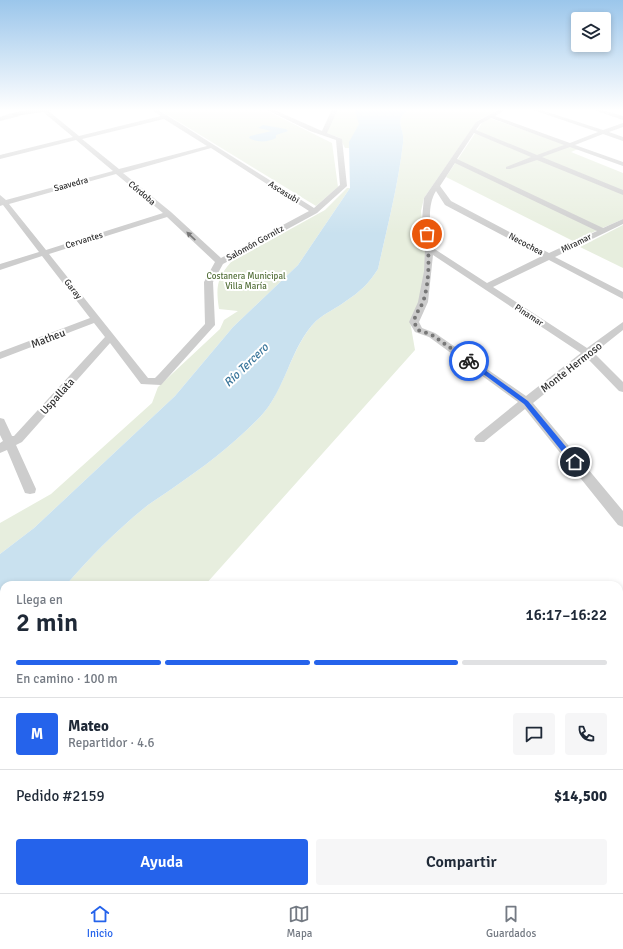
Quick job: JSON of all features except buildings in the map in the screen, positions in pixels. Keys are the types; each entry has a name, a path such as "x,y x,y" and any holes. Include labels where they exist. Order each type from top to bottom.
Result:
{"street":[{"path":"0,157 26,151"},
{"name":"Córdoba","path":"93,151 168,214 220,262"},
{"name":"Saavedra","path":"1,201 195,151"},
{"name":"Ascasubi","path":"219,151 314,211"},
{"name":"Salomón Gornitz","path":"145,381 157,382 207,330 211,320 208,280 212,270 220,262 314,211 341,189 344,183 341,151"},
{"path":"448,203 433,202 428,198 460,151"},
{"path":"521,151 623,193"},
{"path":"508,168 554,151"},
{"path":"586,151 623,164"},
{"path":"454,160 602,230"},
{"name":"Necochea","path":"436,185 448,203 623,296"},
{"name":"Garay","path":"1,201 44,252 145,381"},
{"path":"433,202 426,219 429,249 428,272 423,302 414,318 418,330 432,335 526,402 623,521"},
{"name":"Cervantes","path":"0,267 168,214"},
{"name":"Miramar","path":"485,287 623,221"},
{"name":"Pinamar","path":"429,249 589,354 623,388"},
{"name":"Matheu","path":"0,356 96,319"},
{"name":"Monte Hermoso","path":"480,439 589,354 623,325"},
{"name":"Uspallata","path":"5,446 18,439 110,337"},
{"path":"0,422 5,446 30,489"}],"green space":[{"path":"226,151 333,151 338,187 316,206"},
{"path":"402,151 457,151 424,198 421,211 426,253 421,302 410,321 415,350 209,581 70,581 105,543 137,514 185,480 240,437 269,406 276,395 307,331 316,321 360,291 378,269"},
{"path":"464,151 574,151 571,152 623,173 623,219 573,241 446,177"},
{"name":"Costanera Municipal Villa María","path":"347,188 350,188 298,265 233,327 175,396 34,528 0,554 0,523 51,494 152,403 158,387 220,329 224,320 238,311 219,309 218,284 222,274 231,262 325,210"},
{"path":"623,225 623,268 580,247"}],"water":[{"name":"Río Tercero","path":"349,151 402,151 392,207 378,269 360,291 316,321 307,331 276,394 260,417 240,437 218,455 137,514 105,543 70,581 0,581 0,554 34,528 175,396 233,327 298,265 350,188"}],"way so far":[{"path":"427,234 429,249 428,272 423,302 414,318 414,322 418,330 432,335 469,361"}],"route":[{"path":"469,361 526,402 575,462"}]}
